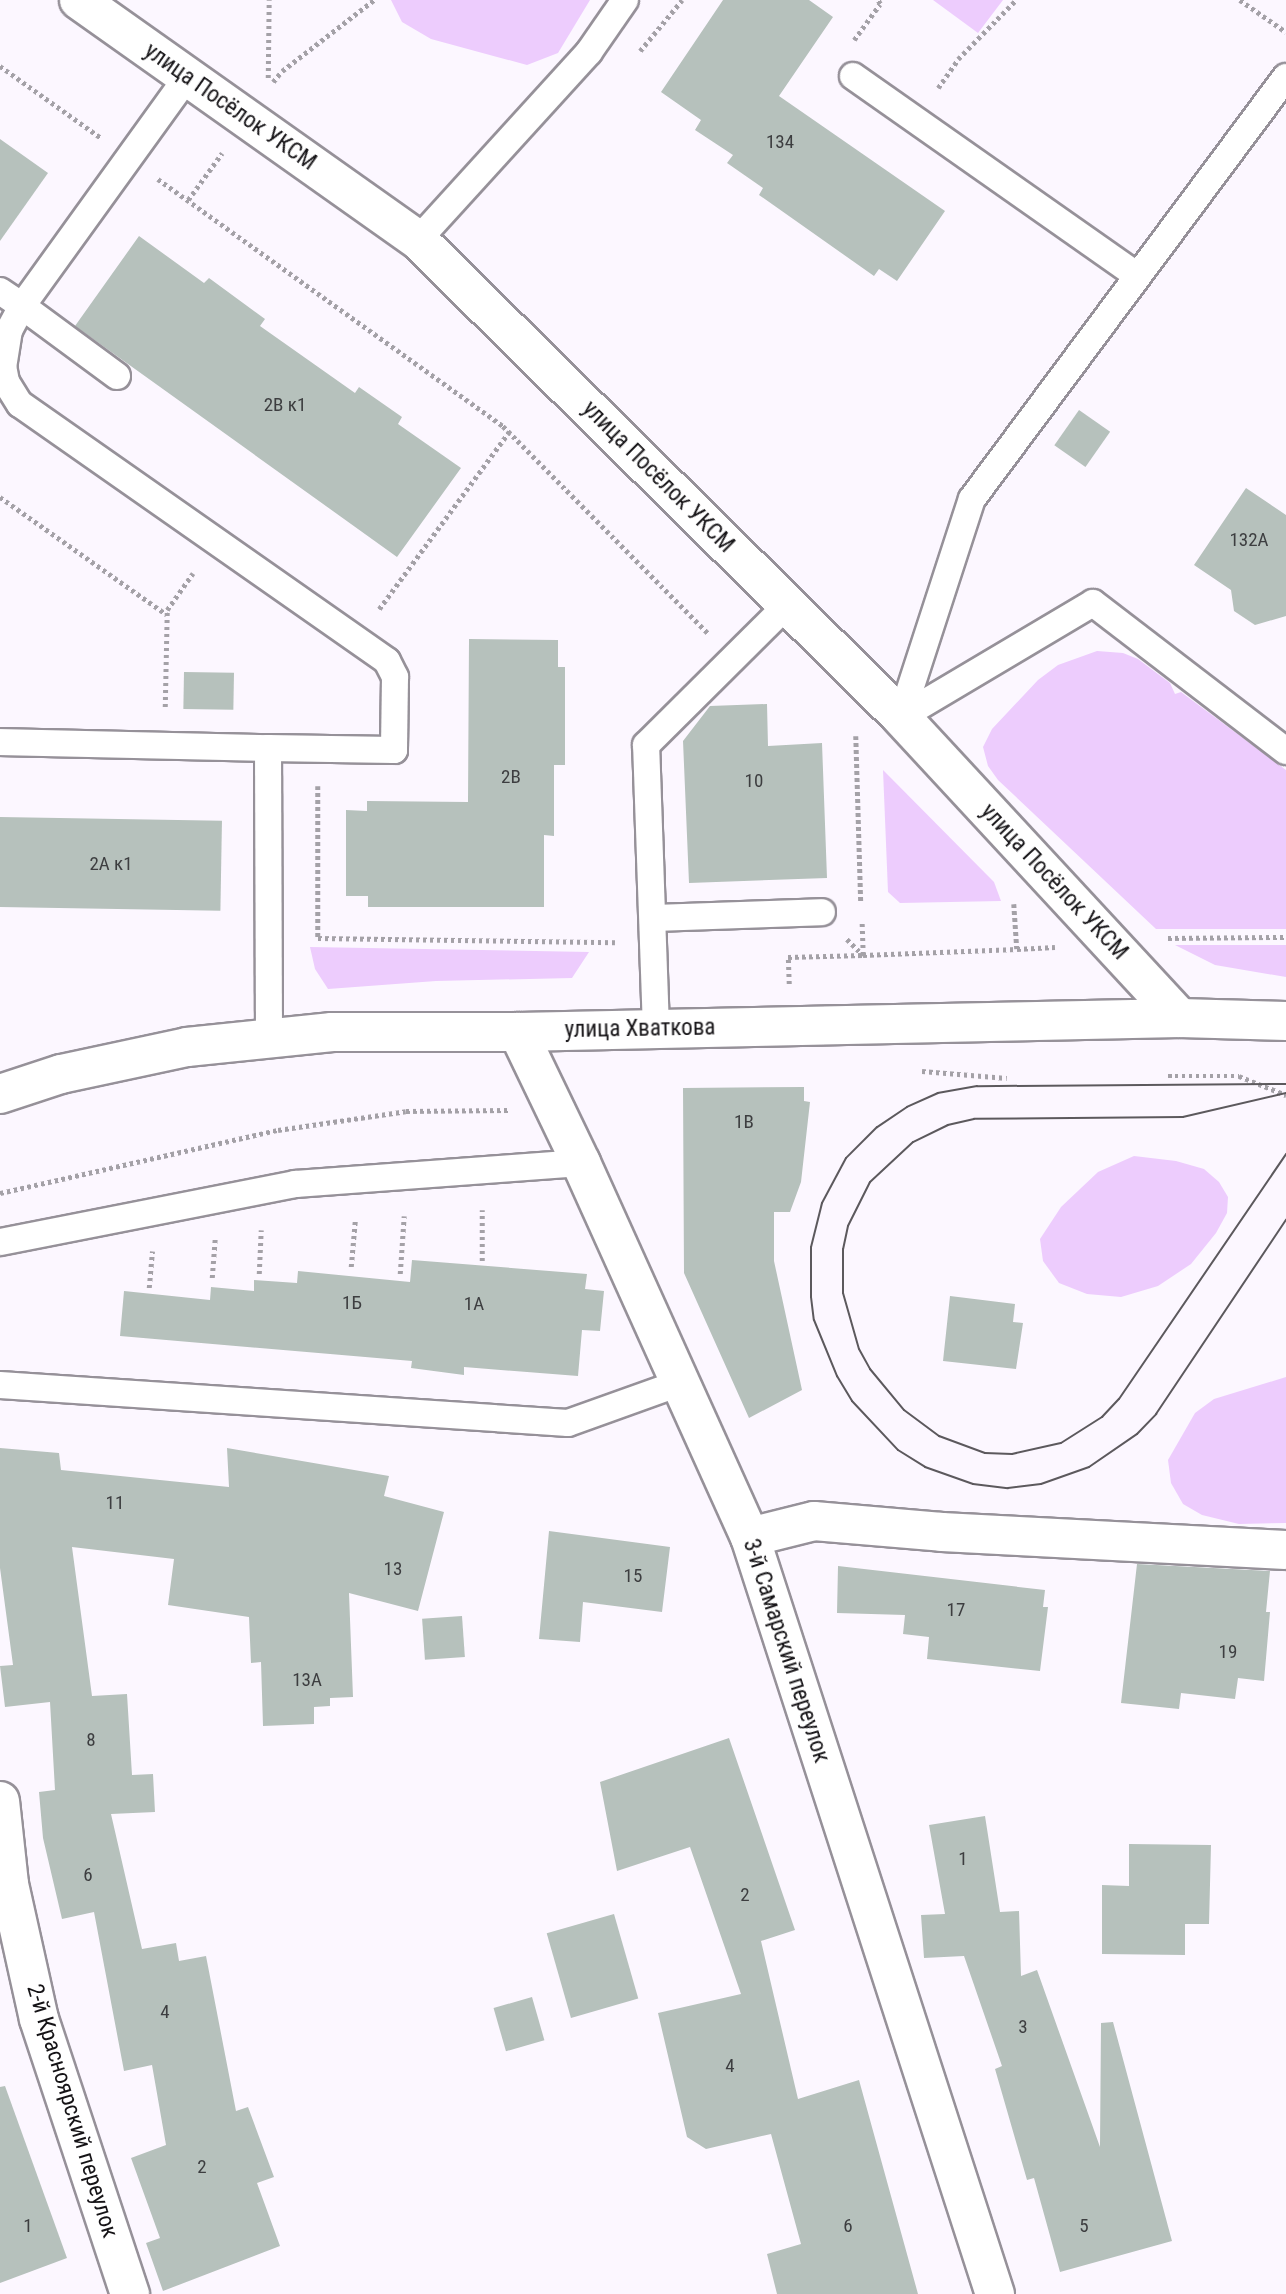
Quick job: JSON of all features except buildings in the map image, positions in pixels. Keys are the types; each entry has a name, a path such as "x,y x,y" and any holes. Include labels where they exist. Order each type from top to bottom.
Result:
{"street":[{"name":"улица Посёлок УКСМ","path":"79,0 418,240 901,717 1180,1018"},
{"name":"улица Хваткова","path":"0,1094 61,1074 187,1047 332,1032 518,1032 1180,1018 1286,1020"},
{"name":"3-й Самарский переулок","path":"518,1032 581,1163 750,1537 995,2294"},
{"path":"750,1537 814,1521 942,1532 1286,1550"},
{"name":"2-й Красноярский переулок","path":"0,1801 9,1884 39,2019 130,2294"}],"lane":[{"path":"418,240 589,52 625,0"},
{"path":"853,76 1136,275"},
{"path":"0,742 394,750 395,677 387,661 20,404 6,382 3,366 9,330 22,306 187,77"},
{"path":"901,717 972,499 1136,275 1286,77"},
{"path":"0,291 117,376"},
{"path":"901,717 1093,603 1284,746"},
{"path":"656,1029 646,745 787,605"},
{"path":"268,748 270,1039"},
{"path":"653,918 822,912"},
{"path":"0,1242 295,1184 581,1163"},
{"path":"0,1385 568,1423 680,1383"}],"path":[{"path":"268,89 282,71 374,0"},
{"path":"849,47 880,4 878,0"},
{"path":"915,120 958,60 1016,0"},
{"path":"1240,0 1286,32"},
{"path":"0,66 503,426 733,659"},
{"path":"0,497 167,615"},
{"path":"164,745 167,610 216,541"},
{"path":"856,735 863,955"},
{"path":"822,912 863,955 1017,949"},
{"path":"1168,1076 1239,1076 1286,1095"},
{"path":"0,1193 278,1130 406,1111 554,1109"},
{"path":"482,1209 482,1261"},
{"path":"400,1274 404,1216"},
{"path":"351,1267 355,1220"},
{"path":"212,1278 216,1228"},
{"path":"259,1274 261,1229"},
{"path":"149,1288 152,1241"}],"shaded area":[{"path":"391,0 590,0 558,53 527,65 431,39 402,22"},
{"path":"933,0 1003,0 978,33"},
{"path":"1097,651 1123,653 1138,659 1170,683 1175,694 1181,692 1286,770 1286,929 1156,929 998,780 988,766 983,747 992,729 1038,680 1058,665"},
{"path":"883,770 994,882 1001,901 900,903 888,892"},
{"path":"1175,945 1286,945 1286,977 1215,965"},
{"path":"310,947 589,952 572,978 436,981 328,989 315,969"},
{"path":"1134,1156 1176,1161 1204,1169 1219,1182 1228,1197 1227,1213 1216,1233 1191,1264 1158,1286 1121,1297 1087,1294 1059,1283 1043,1261 1040,1239 1061,1207 1098,1172"},
{"path":"1286,1377 1286,1523 1239,1524 1202,1515 1183,1504 1171,1483 1168,1460 1195,1413 1214,1399"}],"tram line":[{"path":"1286,1084 977,1086 938,1093 907,1107 877,1127 846,1158 822,1203 811,1247 814,1320 837,1376 852,1401 898,1450 925,1467 973,1484 1008,1488 1041,1484 1089,1467 1137,1434 1156,1414 1286,1220"},
{"path":"1286,1093 1183,1117 974,1119 948,1125 913,1142 870,1182 848,1226 843,1249 843,1293 859,1349 870,1369 904,1410 939,1436 985,1453 1012,1454 1061,1443 1102,1417 1119,1399 1286,1154"}]}
